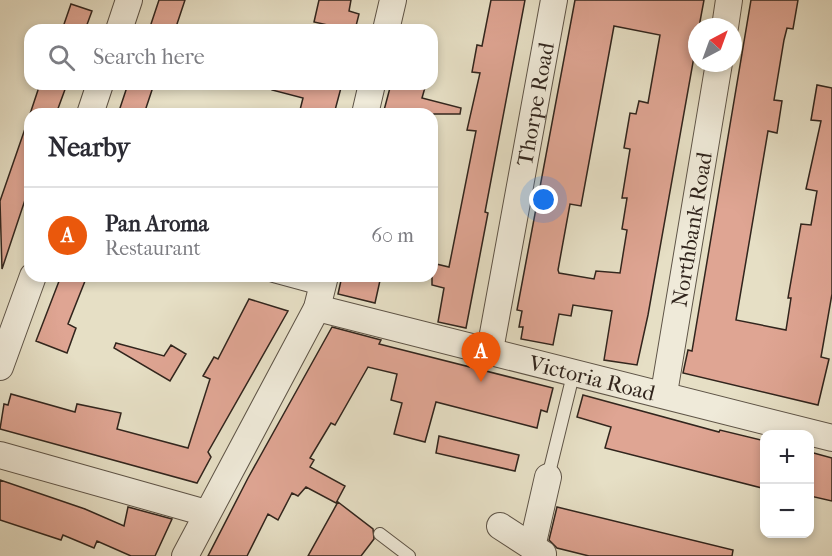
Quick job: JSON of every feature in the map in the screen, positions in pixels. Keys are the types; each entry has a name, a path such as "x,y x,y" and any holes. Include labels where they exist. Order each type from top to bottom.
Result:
{"street":[{"path":"121,24 129,0"},
{"path":"387,24 393,0"},
{"name":"Thorpe Road","path":"490,350 554,0"},
{"path":"726,18 729,0"},
{"name":"Northbank Road","path":"664,393 718,72"},
{"path":"92,108 98,90"},
{"path":"366,108 371,90"},
{"path":"0,367 31,282"},
{"path":"185,556 321,291"},
{"name":"Victoria Road","path":"321,291 490,350 832,438"},
{"path":"0,455 206,513"},
{"path":"500,526 539,551 548,477"}],"lane":[{"path":"292,282 321,291"},
{"path":"548,477 574,371"},
{"path":"380,534 410,556"}],"building":[{"path":"159,0 185,0 177,24 151,24"},
{"path":"319,0 351,0 349,11 359,14 356,24 314,22"},
{"path":"491,0 525,0 485,212 488,213 466,328 438,322 444,288 432,285 432,282 438,282 438,264 449,267 476,131 467,130 480,73 472,72 477,45 482,46"},
{"path":"575,0 704,0 701,18 688,18 688,72 691,72 637,365 604,360 612,311 573,305 571,316 559,314 553,345 521,339 523,327 519,327 522,311 517,310","holes":["614,26 660,35 648,103 639,101 636,114 630,113 624,148 630,149 622,198 627,198 622,229 627,230 620,273 596,271 594,279 559,273 570,204 581,206"]},
{"path":"751,0 798,0 793,29 787,28 784,40 774,100 782,101 777,133 768,131 736,320 786,330 791,298 788,298 801,224 811,225 817,191 806,189 821,121 811,120 817,85 832,88 832,294 821,357 829,359 818,405 683,373 688,350 692,351 739,72 742,72 742,54"},
{"path":"71,4 92,11 87,24 64,24"},
{"path":"38,90 65,90 58,108 32,108"},
{"path":"126,90 152,90 146,108 120,108"},
{"path":"272,90 340,90 336,108 300,108 303,98"},
{"path":"389,90 424,90 422,98 461,108 460,114 438,114 438,108 385,108"},
{"path":"24,132 24,203 2,269 0,201"},
{"path":"59,282 85,282 68,324 76,328 67,353 36,341"},
{"path":"341,282 380,282 375,303 338,294"},
{"path":"249,299 288,311 208,452 211,457 197,483 0,429 4,404 8,405 11,394 75,412 77,404 121,413 117,429 188,448 210,379 203,376 214,357 218,359"},
{"path":"332,327 381,340 379,344 553,388 547,412 541,410 537,428 436,402 425,442 394,434 402,403 391,400 397,374 368,367 335,425 331,423 310,458 314,460 310,467 345,486 336,503 306,487 298,496 292,493 278,520 268,514 247,556 208,556 248,478"},
{"path":"116,343 164,356 171,345 186,354 170,381 114,348"},
{"path":"583,395 719,432 720,430 760,440 760,487 605,448 611,427 577,417"},
{"path":"439,436 519,455 515,471 436,453"},
{"path":"814,453 832,458 832,501 814,497"},
{"path":"0,480 85,509 124,526 128,507 172,519 155,556 131,556 97,541 94,548 63,535 61,540 0,520"},
{"path":"338,502 373,529 374,539 361,556 308,556"},
{"path":"557,507 733,550 732,556 589,556 557,548 549,540"}],"place":[{"name":"Pan Aroma","path":"481,382"}]}
